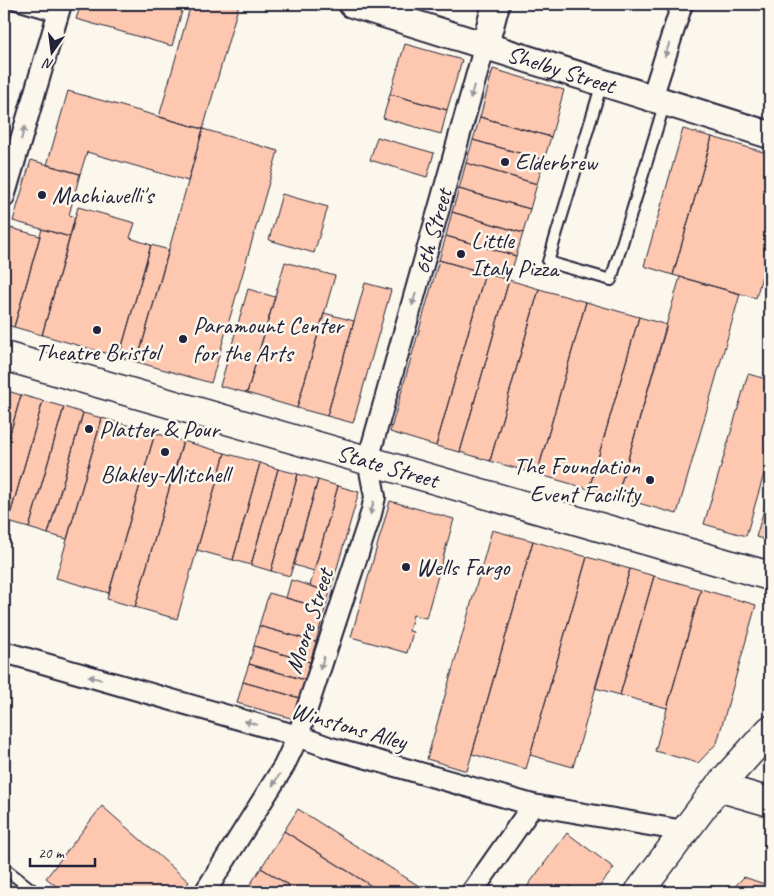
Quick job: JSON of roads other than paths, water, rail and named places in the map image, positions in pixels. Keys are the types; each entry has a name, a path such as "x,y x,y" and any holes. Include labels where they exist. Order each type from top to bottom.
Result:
{"main road":[{"name":"State Street","path":"4,356 770,576"},
{"path":"639,892 718,787 770,730"},
{"path":"718,787 770,802"}],"street":[{"name":"Shelby Street","path":"352,4 770,135"},
{"name":"6th Street","path":"368,460 496,4"},
{"path":"659,100 682,4"},
{"path":"5,190 59,10"},
{"name":"Moore Street","path":"205,892 284,766 298,736 371,514 375,497 368,460"},
{"name":"Winstons Alley","path":"4,652 533,805 684,831"},
{"path":"472,892 533,805"}],"lane":[{"path":"16,4 59,10"},
{"path":"602,82 548,262 611,280 659,100"},
{"path":"4,868 35,892"}],"place":[{"name":"Elderbrew","path":"505,162"},
{"name":"Machiavelli's","path":"42,195"},
{"name":"Little Italy Pizza","path":"461,254"},
{"name":"Theatre Bristol","path":"97,330"},
{"name":"Paramount Center for the Arts","path":"183,339"},
{"name":"Platter & Pour","path":"89,429"},
{"name":"Blakley-Mitchell","path":"165,452"},
{"name":"The Foundation Event Facility","path":"650,480"},
{"name":"Wells Fargo","path":"406,567"}]}
